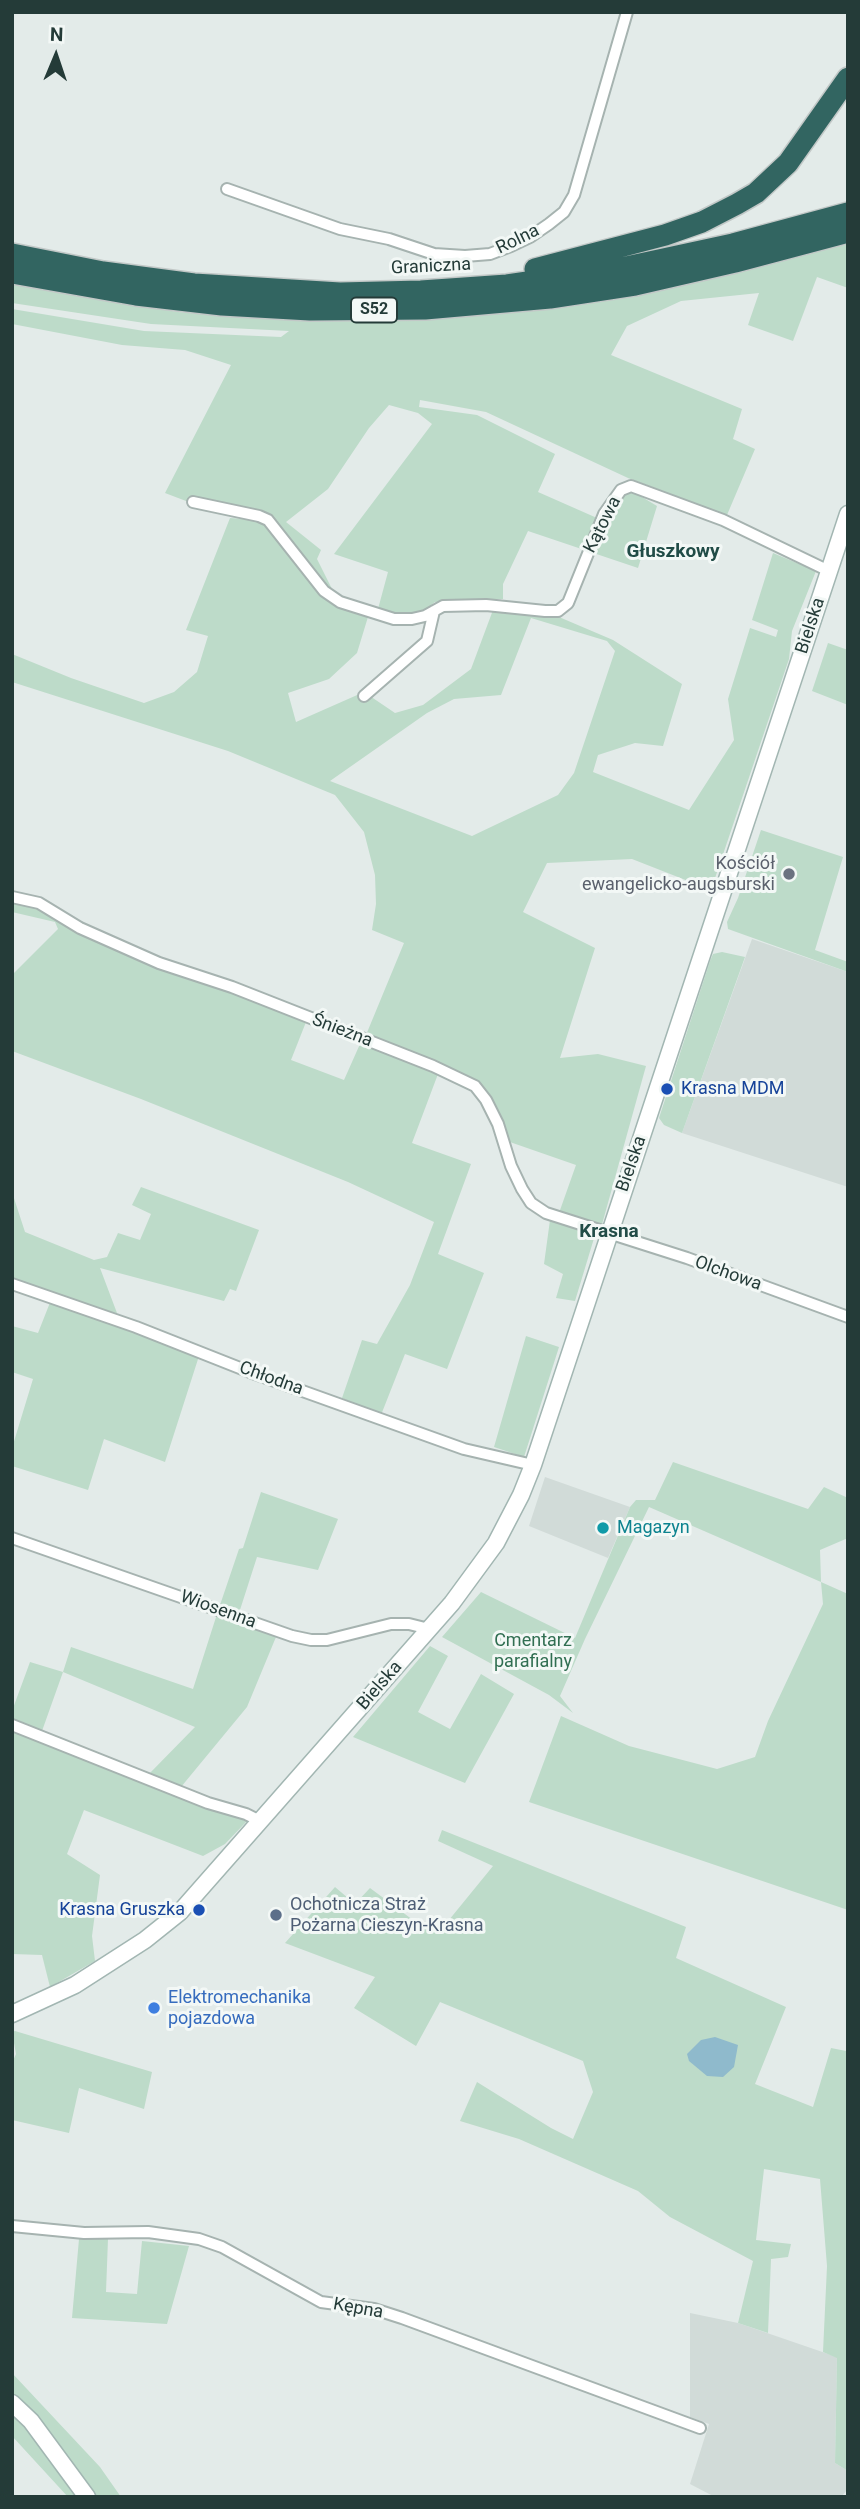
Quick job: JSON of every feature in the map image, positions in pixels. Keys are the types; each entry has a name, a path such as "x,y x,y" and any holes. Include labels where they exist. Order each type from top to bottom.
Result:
{"highway":[{"path":"454,289 665,235 702,222 737,204 756,193 788,163 848,78"},
{"name":"Graniczna","path":"12,254 125,275 230,288 340,293 454,289 617,269 722,247 848,213"},
{"name":"S52","path":"12,272 96,289 202,303 310,310 425,309 550,298 625,286 724,265 848,232"}],"street":[{"name":"Rolna","path":"227,189 340,229 390,239 434,254 490,254 511,246 530,237 564,212 574,195 627,12"},
{"name":"Kątowa","path":"193,502 268,520 324,591 340,602 394,619 412,619 443,606 486,605 558,611 568,603 611,503 621,490 631,486 723,520 829,571"},
{"name":"Bielska","path":"12,2014 75,1985 145,1940 180,1912 452,1603 496,1543 533,1465 848,514"},
{"path":"365,696 427,641 434,611"},
{"name":"Śnieżna","path":"12,897 39,903 80,928 159,963 232,987 433,1066 474,1086 486,1100 498,1124 511,1166 531,1203 546,1213 608,1234"},
{"name":"Olchowa","path":"608,1234 687,1258 848,1317"},
{"name":"Chłodna","path":"12,1284 136,1326 255,1374 464,1449 533,1465"},
{"name":"Wiosenna","path":"12,1538 292,1636 327,1640 391,1623 429,1629"},
{"path":"12,1725 260,1821"},
{"name":"Kępna","path":"12,2226 72,2232 158,2233 199,2239 222,2247 321,2302 374,2309 402,2318 700,2428"},
{"path":"12,2403 31,2421 87,2497"}],"shaded area":[{"path":"752,939 848,972 848,1187 682,1133"},
{"path":"545,1477 630,1507 608,1558 529,1526"},
{"path":"690,2313 738,2323 837,2357 835,2463 848,2471 848,2489 841,2497 715,2497 690,2484 709,2424 690,2417"}],"green space":[{"path":"848,244 848,288 817,277 793,341 748,325 759,293 681,301 627,326 611,355 742,409 733,439 755,449 727,515 628,478 486,412 420,400 419,407 477,415 555,454 538,492 597,518 622,485 657,506 638,568 528,531 503,584 503,599 435,602 420,614 408,615 378,609 388,572 334,554 432,424 418,413 389,405 369,428 328,489 286,522 321,550 317,559 334,593 371,607 357,653 329,679 288,693 296,722 364,692 395,713 423,705 471,669 493,610 559,617 613,640 682,684 663,746 635,743 598,755 593,772 689,810 734,740 728,699 750,628 776,637 778,630 752,620 773,553 816,571 792,631 789,659 711,890 632,859 547,863 523,912 595,948 560,1058 598,1054 646,1066 601,1228 559,1213 576,1165 507,1141 496,1109 477,1080 366,1035 404,943 372,930 376,904 375,875 364,832 335,795 228,751 12,682 12,654 144,703 174,692 197,672 208,636 186,630 230,518 278,521 186,501 165,493 231,365 185,350 122,345 12,324 12,309 144,331 281,337 289,331 151,324 12,303 12,282 178,312 269,319 382,319 485,313 609,300","holes":["531,618 607,641 615,651 574,773 558,795 472,836 330,781 427,713 454,699 501,695"]},
{"path":"828,643 848,650 848,705 812,691"},
{"path":"761,830 843,857 815,950 848,962 848,972 728,929 727,922"},
{"path":"12,901 42,908 103,944 306,1022 291,1060 344,1080 360,1044 438,1074 412,1143 471,1164 438,1254 484,1273 447,1369 405,1354 381,1415 342,1398 362,1340 377,1344 410,1285 434,1222 348,1182 141,1099 12,1051 12,975 58,929 55,922 12,912"},
{"path":"722,952 745,957 682,1133 664,1125 659,1118 710,961 713,954"},
{"path":"141,1187 259,1230 236,1291 230,1289 224,1301 100,1268 117,1313 100,1311 12,1279 12,1192 25,1232 94,1260 107,1257 118,1233 140,1240 151,1214 132,1205"},
{"path":"550,1220 595,1235 575,1301 556,1298 563,1274 544,1264"},
{"path":"51,1300 199,1356 165,1462 104,1439 88,1490 12,1466 12,1448 33,1379 12,1372 12,1326 38,1333"},
{"path":"526,1336 559,1347 524,1457 494,1447"},
{"name":"Cmentarz parafialny","path":"673,1462 808,1509 824,1487 848,1498 848,1538 820,1550 821,1582 649,1507 560,1696 573,1713 549,1695 442,1637 481,1592 575,1638 630,1507 636,1500 655,1500"},
{"path":"261,1492 338,1519 318,1570 257,1557 239,1613 220,1605 239,1549 243,1548"},
{"path":"821,1582 848,1594 848,1910 529,1802 561,1716 629,1746 717,1769 755,1757 768,1721 823,1604"},
{"path":"217,1614 276,1637 247,1707 181,1787 150,1773 195,1727 63,1672 71,1647 193,1689"},
{"path":"430,1646 448,1656 418,1712 450,1729 481,1674 514,1694 465,1783 353,1737"},
{"path":"30,1662 63,1672 42,1731 12,1719 12,1711"},
{"path":"12,1730 247,1821 225,1844 203,1856 84,1810 67,1854 100,1875 92,1936 95,1961 50,1987 42,1955 12,1954"},
{"path":"442,1830 686,1927 676,1958 786,2007 755,2084 813,2107 831,2048 846,2051 848,2038 848,2471 835,2463 837,2358 823,2352 827,2266 820,2179 764,2169 756,2240 791,2244 788,2257 771,2259 768,2333 738,2323 753,2261 670,2217 638,2191 519,2139 460,2121 477,2082 573,2139 593,2092 583,2061 440,2002 416,2046 354,2008 375,1977 285,1943 335,1887 355,1904 370,1888 417,1923 440,1931 493,1866 438,1841"},
{"path":"12,2032 152,2072 144,2109 79,2088 69,2133 12,2120 12,2063 16,2054"},
{"path":"79,2239 108,2239 106,2292 137,2294 142,2241 189,2246 167,2324 72,2318"},
{"path":"12,2373 100,2467 121,2497 95,2497 48,2435 12,2394"},
{"path":"12,2411 28,2426 79,2497 68,2497 12,2436"}],"water":[{"path":"715,2037 738,2045 734,2067 723,2077 707,2076 689,2061 687,2054 701,2040"}],"place":[{"name":"Kościół ewangelicko-augsburski","path":"789,874"},
{"name":"Krasna MDM","path":"667,1089"},
{"name":"Magazyn","path":"603,1528"},
{"name":"Krasna Gruszka","path":"199,1910"},
{"name":"Ochotnicza Straż Pożarna Cieszyn-Krasna","path":"276,1915"},
{"name":"Elektromechanika pojazdowa","path":"154,2008"}],"district":[{"name":"Głuszkowy","path":"673,552"},
{"name":"Krasna","path":"609,1232"}]}
